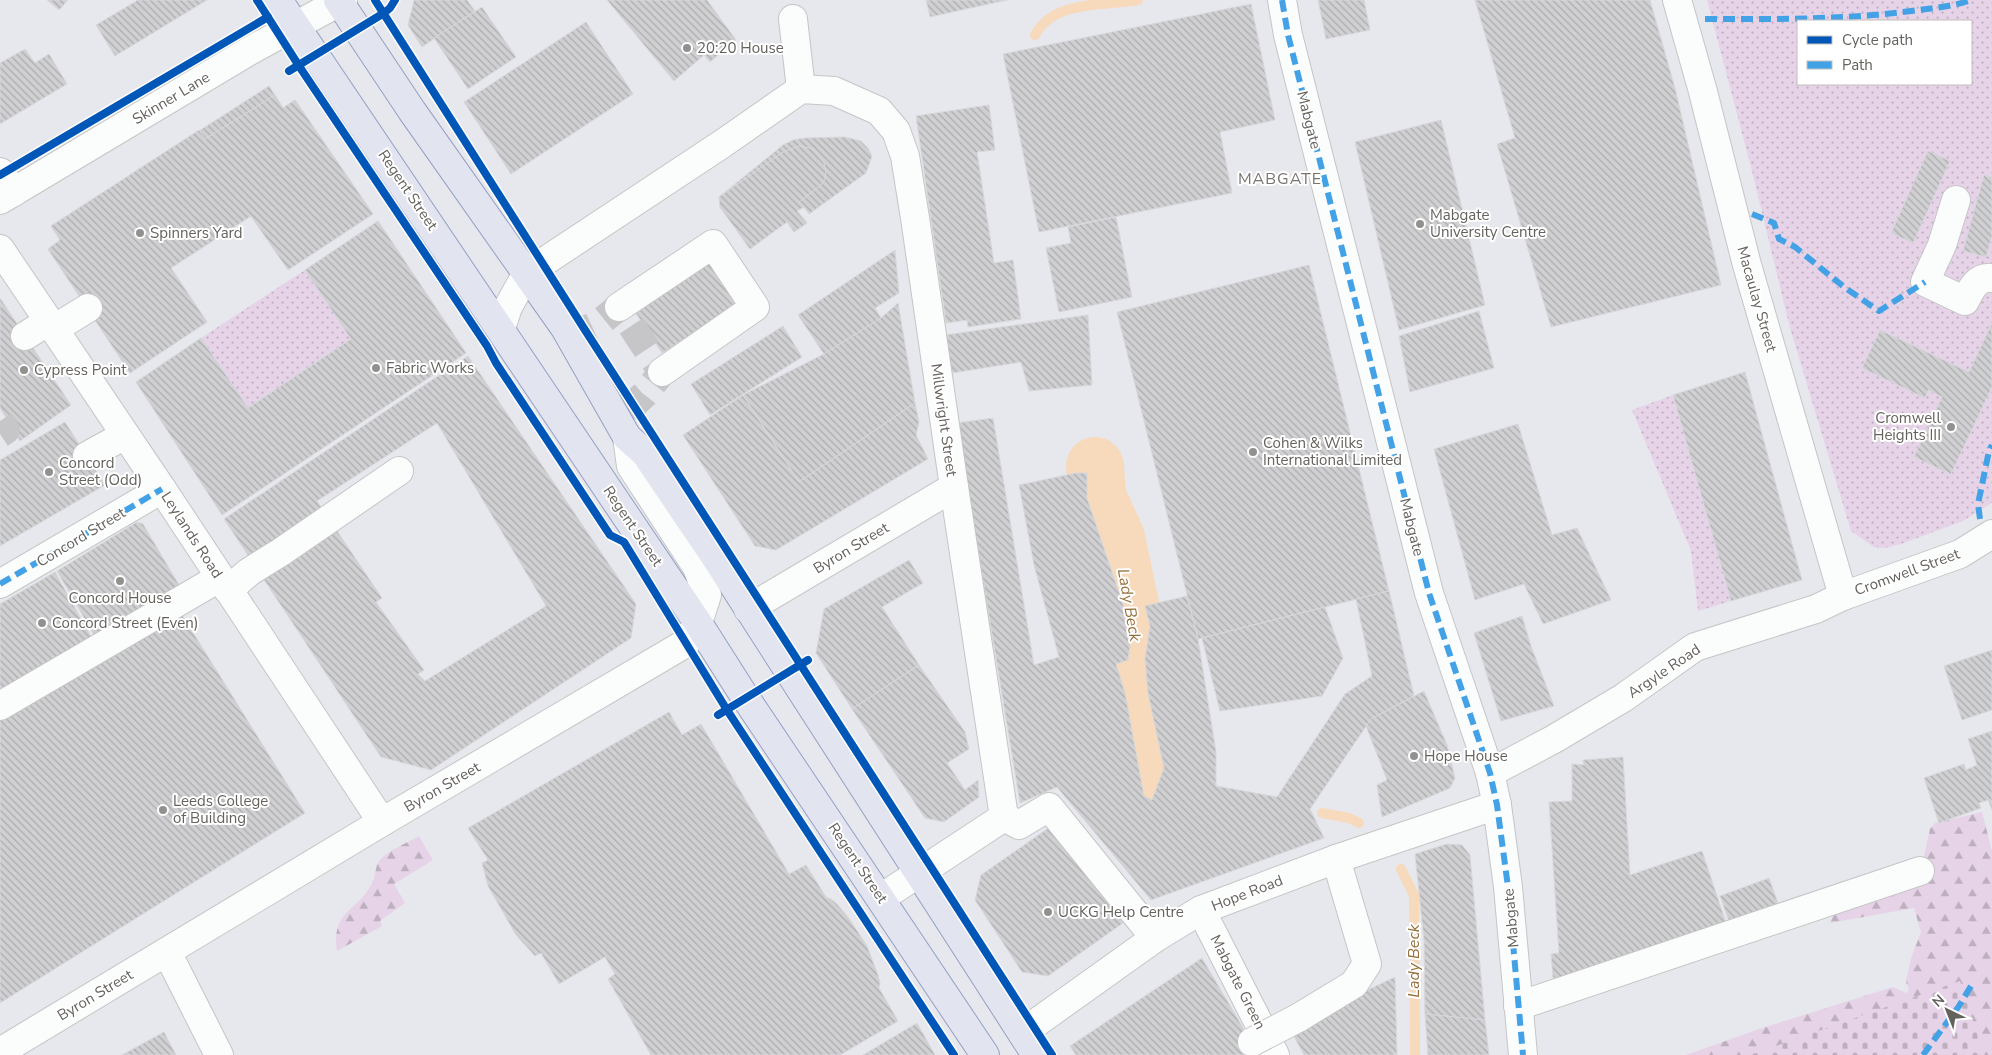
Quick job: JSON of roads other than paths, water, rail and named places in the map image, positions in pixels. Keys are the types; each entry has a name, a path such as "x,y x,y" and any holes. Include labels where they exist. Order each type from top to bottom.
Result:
{"highway":[{"name":"Regent Street","path":"278,0 501,328 985,1055"},
{"path":"340,1 412,110 564,328 627,437 645,453 1029,1044"}],"street":[{"name":"Mabgate","path":"1282,0 1288,35 1428,593 1490,773 1497,805 1508,888 1523,1055"},
{"name":"Macaulay Street","path":"1677,0 1702,88 1747,265 1845,595"},
{"name":"Skinner Lane","path":"5,188 340,1"},
{"path":"501,328 508,307 527,273 722,144 800,89 793,19"},
{"name":"Millwright Street","path":"800,89 834,91 879,111 896,131 905,156 916,218 954,487 1004,817"},
{"path":"1956,200 1942,245 1925,282 1965,301 1974,283 1986,277 1992,278"},
{"path":"619,307 713,244 755,308 662,372"},
{"name":"Leylands Road","path":"0,249 162,489 382,822"},
{"path":"25,336 88,308"},
{"path":"87,456 125,435"},
{"name":"Byron Street","path":"0,1052 382,822 686,643 698,624 707,595 697,567 631,466 627,437"},
{"path":"0,706 223,584 249,572 399,471"},
{"name":"Byron Street","path":"748,609 954,487"},
{"name":"Concord Street","path":"0,584 162,489"},
{"name":"Cromwell Street","path":"1845,595 1989,545"},
{"name":"Argyle Road","path":"1490,773 1554,739 1623,698 1695,647 1816,609 1845,595"},
{"name":"Hope Road","path":"1029,1044 1154,938 1201,910 1336,859 1497,805"},
{"path":"881,898 1004,817 1019,825 1049,806 1154,938"},
{"path":"1264,1049 1298,1018 1354,984 1367,964 1336,859"},
{"path":"1518,1006 1920,871"},
{"name":"Mabgate Green","path":"1201,910 1264,1049"},
{"path":"167,952 219,1055"}],"waterway":[{"name":"Lady Beck","path":"1035,35 1043,24 1067,10 1095,4 1138,0"},
{"name":"Lady Beck","path":"1095,466 1097,496 1116,538 1136,633 1138,710 1156,777"},
{"name":"Lady Beck","path":"1322,813 1349,818 1359,823"},
{"name":"Lady Beck","path":"1401,869 1414,895 1415,1055"}],"tunnel":[{"path":"565,328 585,330 598,324 619,307 662,372 644,395 634,404 624,430"},
{"path":"0,421 6,430 0,434"}],"place":[{"name":"20:20 House","path":"687,48"},
{"name":"Mabgate University Centre","path":"1420,224"},
{"name":"Spinners Yard","path":"140,233"},
{"name":"Fabric Works","path":"376,368"},
{"name":"Cypress Point","path":"24,370"},
{"name":"Cromwell Heights III","path":"1951,427"},
{"name":"Cohen & Wilks International Limited","path":"1253,452"},
{"name":"Concord Street (Odd)","path":"49,472"},
{"name":"Concord House","path":"120,581"},
{"name":"Concord Street (Even)","path":"42,623"},
{"name":"Hope House","path":"1414,756"},
{"name":"Leeds College of Building","path":"163,810"},
{"name":"UCKG Help Centre","path":"1048,912"}],"district":[{"name":"MABGATE","path":"1280,179"}]}
